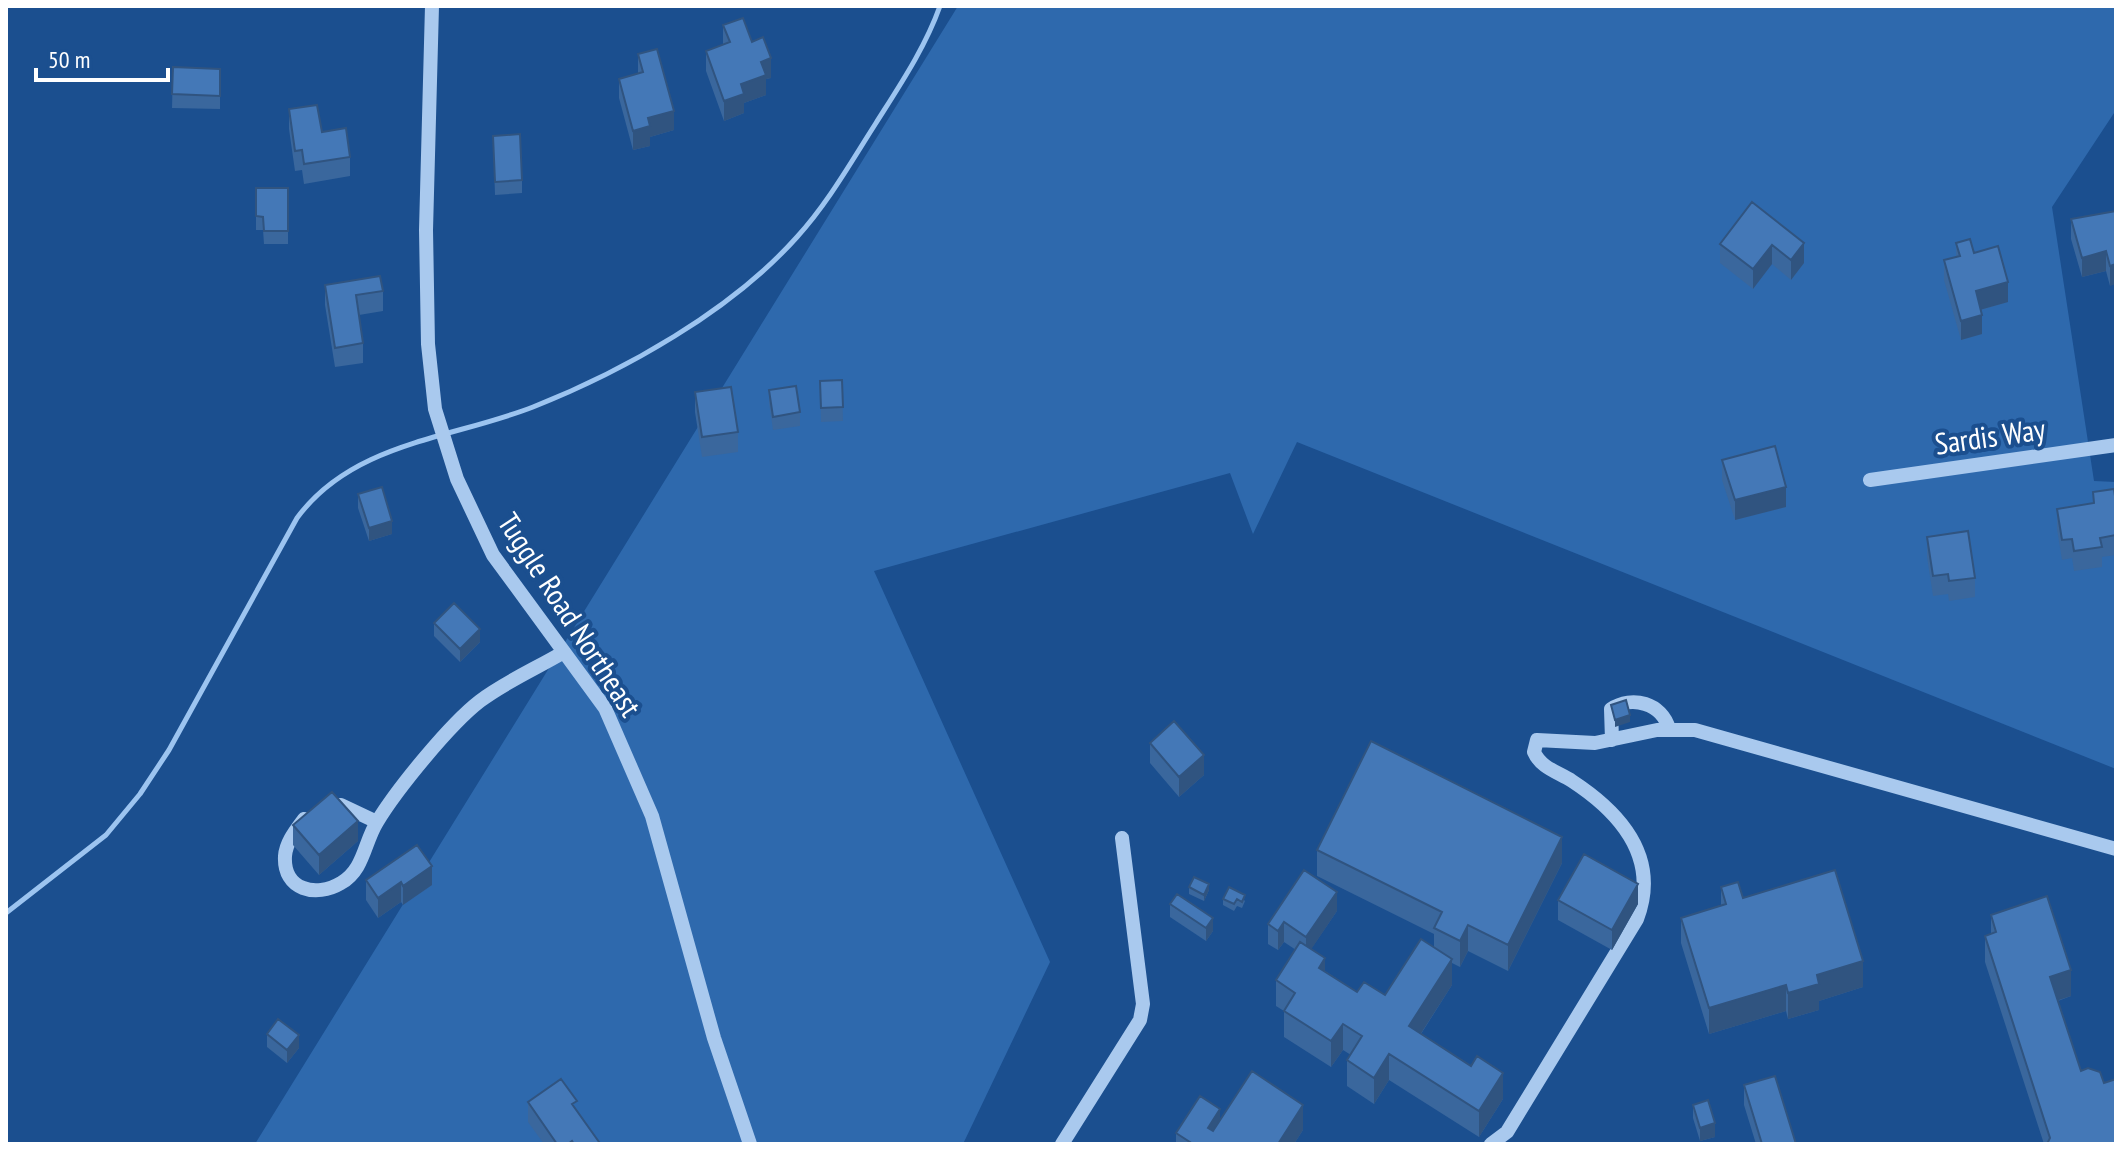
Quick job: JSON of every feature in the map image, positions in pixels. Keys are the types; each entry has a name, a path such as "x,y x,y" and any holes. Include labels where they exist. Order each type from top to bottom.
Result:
{"street":[{"name":"Tuggle Road Northeast","path":"432,6 426,230 428,344 435,409 457,479 493,555 605,708 652,816 714,1038 750,1144"},
{"name":"Sardis Way","path":"1870,480 2116,445"},
{"path":"377,822 341,805 317,807 288,843 285,857 288,871 307,892 317,893 344,882 363,858 377,822 460,719 481,700 564,652"},
{"path":"1612,740 1611,709 1629,702 1646,704 1663,714 1669,729"},
{"path":"1491,1144 1507,1132 1642,907 1645,870 1630,833 1595,798 1543,765 1534,752 1535,743 1545,738 1589,743 1669,729 1695,730 2116,849"},
{"path":"1062,1144 1140,1020 1143,1004 1122,838"}],"shaded area":[{"path":"958,6 2116,6 2116,110 2052,207 2094,481 2116,482 2116,769 1297,442 1253,534 1230,473 874,571 1050,962 963,1144 255,1144"}],"building":[{"path":"743,18 752,42 763,37 771,58 761,62 766,75 741,84 744,94 724,101 706,51 730,42 723,25"},
{"path":"657,49 674,111 648,118 650,126 633,131 619,79 643,72 638,54"},
{"path":"173,67 220,69 220,96 172,94"},
{"path":"317,105 322,132 346,128 350,157 304,164 302,150 295,151 289,109"},
{"path":"520,134 522,180 495,182 493,136"},
{"path":"256,188 288,188 288,231 264,231 263,217 256,216"},
{"path":"1752,202 1804,243 1791,260 1772,245 1753,269 1720,244"},
{"path":"2116,211 2116,264 2110,266 2106,251 2082,258 2071,219"},
{"path":"1970,239 1974,253 1998,246 2008,282 1976,291 1982,315 1961,321 1944,260 1960,256 1956,243"},
{"path":"380,276 383,291 356,295 363,343 335,348 325,285"},
{"path":"842,380 843,407 821,408 820,381"},
{"path":"796,386 800,412 773,417 769,390"},
{"path":"731,387 738,432 702,437 695,392"},
{"path":"1775,446 1786,487 1735,500 1722,460"},
{"path":"382,487 392,521 369,528 358,494"},
{"path":"2114,489 2116,535 2100,538 2102,547 2074,551 2072,539 2062,540 2057,509 2094,503 2093,492"},
{"path":"1968,531 1975,578 1949,581 1948,574 1933,576 1927,537"},
{"path":"454,603 480,629 460,649 434,623"},
{"path":"1626,700 1630,715 1615,720 1611,705"},
{"path":"1174,721 1204,755 1179,777 1150,743"},
{"path":"1371,741 1562,837 1508,945 1468,925 1460,941 1434,928 1442,912 1317,850"},
{"path":"332,792 358,821 319,855 293,825"},
{"path":"417,845 432,866 403,886 401,882 378,898 366,880"},
{"path":"1584,854 1638,884 1612,930 1558,900"},
{"path":"1304,870 1337,892 1306,937 1284,922 1278,931 1268,924"},
{"path":"1835,870 1863,961 1817,975 1819,984 1788,993 1786,985 1709,1008 1681,918 1726,904 1721,887 1738,882 1743,898"},
{"path":"1194,877 1209,884 1204,895 1189,887"},
{"path":"1229,887 1245,895 1242,902 1237,899 1234,904 1223,899"},
{"path":"1177,894 1213,918 1206,928 1170,904"},
{"path":"2047,896 2071,970 2050,977 2081,1071 2088,1068 2100,1072 2104,1083 2116,1079 2116,1144 2047,1144 2050,1138 1985,936 1996,932 1991,915"},
{"path":"1421,939 1452,959 1409,1026 1471,1066 1477,1056 1503,1073 1479,1111 1389,1054 1374,1078 1347,1060 1362,1036 1343,1024 1331,1041 1284,1011 1295,993 1276,980 1300,942 1325,958 1319,968 1357,992 1364,982 1385,995"},
{"path":"278,1019 299,1035 287,1050 267,1034"},
{"path":"1252,1071 1303,1105 1278,1144 1193,1144 1176,1133 1200,1096 1220,1109 1208,1128 1213,1131"},
{"path":"1775,1076 1796,1144 1762,1144 1744,1085"},
{"path":"561,1079 577,1101 572,1104 599,1142 596,1144 574,1144 572,1141 557,1144 528,1102"},
{"path":"1708,1100 1715,1123 1700,1128 1693,1105"}],"waterway":[{"path":"6,913 106,835 140,794 169,750 297,518 320,493 346,473 375,458 533,407 603,376 674,336 741,290 797,237 829,196 911,66 940,6"}]}
